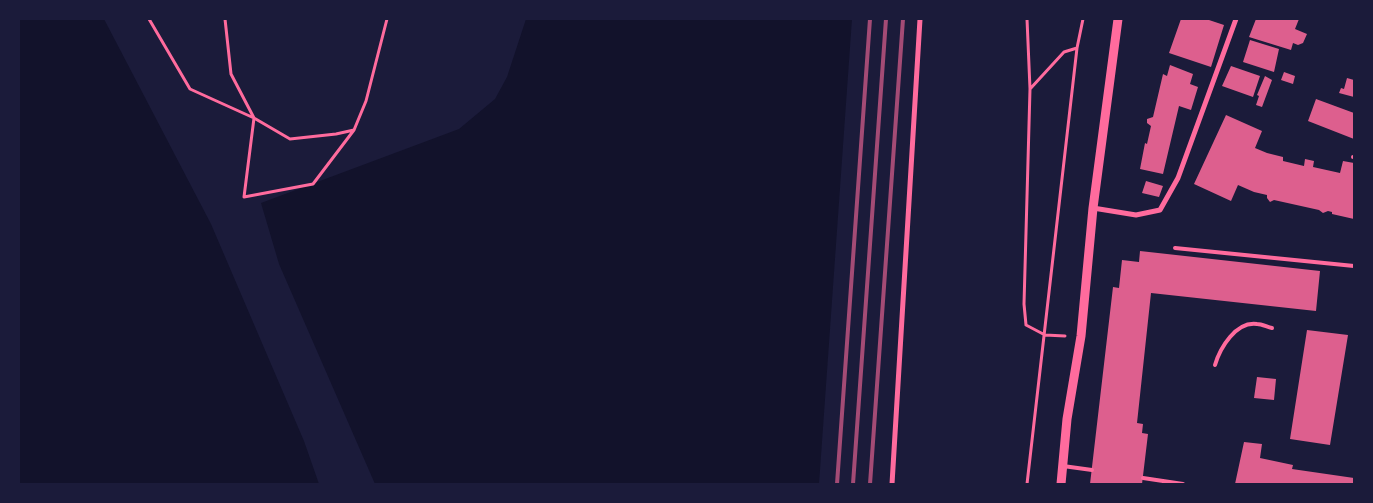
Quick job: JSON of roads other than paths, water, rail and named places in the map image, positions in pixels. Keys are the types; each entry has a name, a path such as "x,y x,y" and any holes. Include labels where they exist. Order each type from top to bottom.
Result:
{"street":[{"path":"892,484 920,19"},
{"path":"1061,484 1067,419 1081,336 1093,208 1118,19"},
{"path":"1093,208 1136,215 1160,210 1178,178 1236,19"}],"lane":[{"path":"1175,248 1354,266"},
{"path":"1215,365 1218,356 1234,333 1247,325 1256,323 1272,328"},
{"path":"1063,466 1092,470"},
{"path":"1143,478 1183,484"}],"railway":[{"path":"837,484 870,19"},
{"path":"853,484 886,19"},
{"path":"870,484 903,19"}]}
